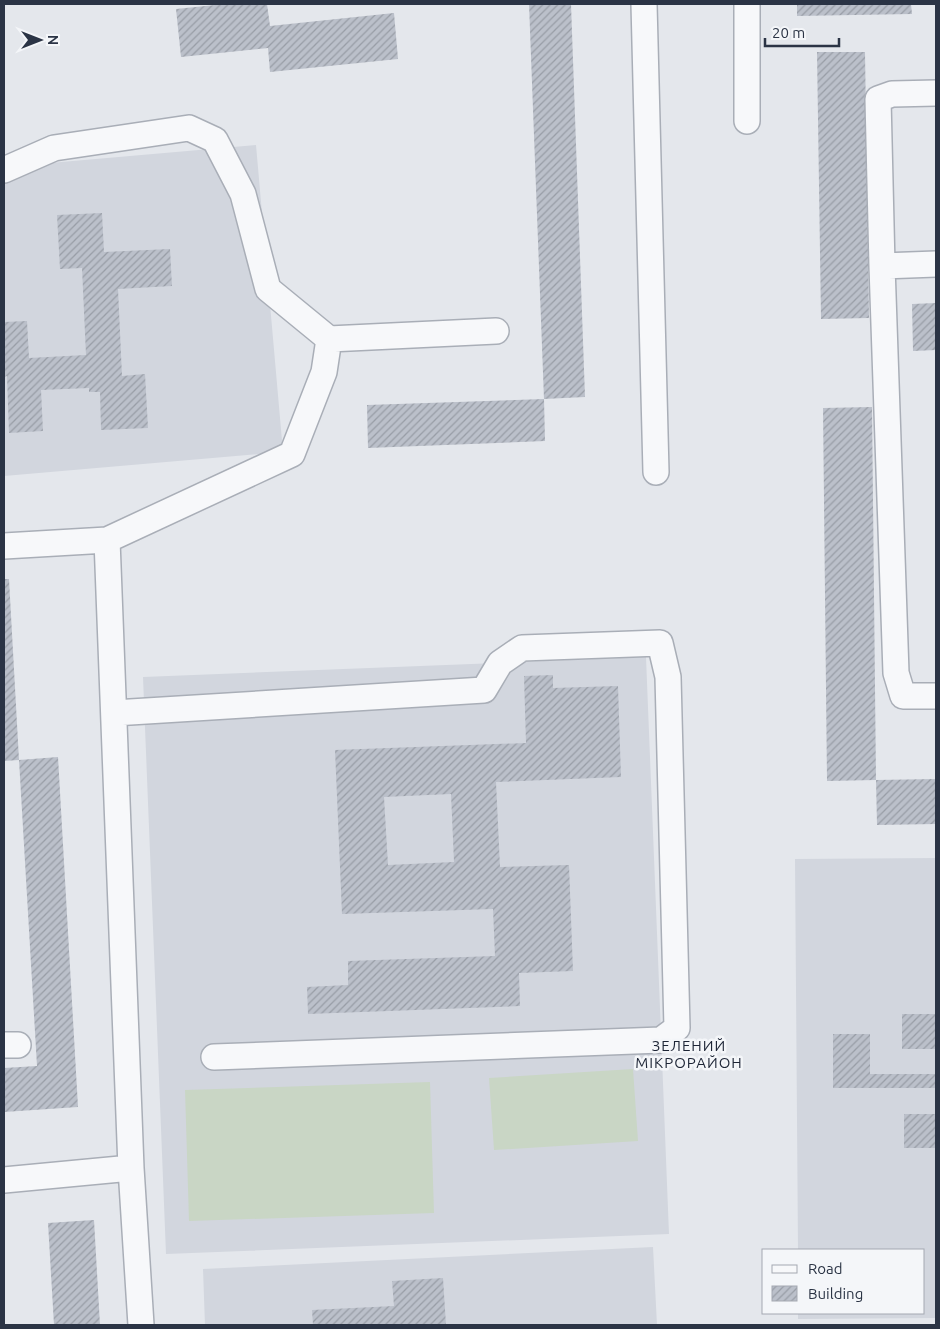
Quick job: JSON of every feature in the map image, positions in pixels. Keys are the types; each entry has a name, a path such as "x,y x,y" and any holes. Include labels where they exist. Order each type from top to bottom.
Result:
{"lane":[{"path":"644,4 656,472"},
{"path":"747,4 747,122"},
{"path":"936,93 892,94 878,99 896,673 903,696 936,696"},
{"path":"4,170 54,148 189,128 215,140 243,194 268,289 329,339 496,331"},
{"path":"882,266 936,264"},
{"path":"4,546 107,540 292,454 324,372 329,339"},
{"path":"107,540 131,1168 141,1325"},
{"path":"114,713 484,690 500,663 522,648 660,643 668,677 677,1028 661,1040 214,1057"},
{"path":"4,1180 131,1168"}],"shaded area":[{"path":"256,145 283,452 4,476 4,167"},
{"path":"646,657 669,1234 166,1254 143,677"},
{"path":"936,858 936,1318 798,1319 798,1314 925,1314 925,1249 798,1249 795,859"},
{"path":"653,1247 657,1325 205,1325 203,1269"}],"green space":[{"path":"633,1069 638,1141 494,1150 489,1078"},
{"path":"430,1082 434,1213 189,1221 185,1090"}],"building":[{"path":"225,4 267,4 270,26 394,13 398,59 270,72 268,48 181,57 176,9"},
{"path":"529,4 571,4 585,397 544,399"},
{"path":"797,4 911,4 912,14 797,16"},
{"path":"817,52 865,52 869,318 821,319"},
{"path":"102,213 104,252 170,249 172,286 118,289 122,376 145,374 148,428 101,430 100,392 89,392 89,388 41,390 43,431 9,433 7,376 4,377 4,322 27,321 29,358 86,355 82,268 60,269 57,215"},
{"path":"936,303 936,350 913,351 912,304"},
{"path":"544,399 545,441 368,448 367,405"},
{"path":"872,407 876,780 827,781 823,408"},
{"path":"4,579 9,579 19,760 4,761"},
{"path":"553,675 553,688 618,686 621,777 496,782 500,867 569,865 573,971 519,973 520,1006 308,1014 307,987 348,985 348,961 495,956 493,909 342,914 335,750 526,743 524,676","holes":["451,794 454,862 388,865 384,797"]},
{"path":"58,757 78,1107 4,1112 4,1068 37,1066 19,760"},
{"path":"936,779 936,824 877,825 876,780"},
{"path":"902,1014 936,1014 936,1049 902,1049"},
{"path":"833,1034 870,1034 870,1074 936,1074 936,1088 833,1088"},
{"path":"904,1114 936,1114 936,1148 904,1148"},
{"path":"94,1220 100,1325 54,1325 48,1223"},
{"path":"443,1278 446,1325 313,1325 312,1310 394,1306 392,1281"}],"district":[{"name":"ЗЕЛЕНИЙ МІКРОРАЙОН","path":"689,1054"}]}
